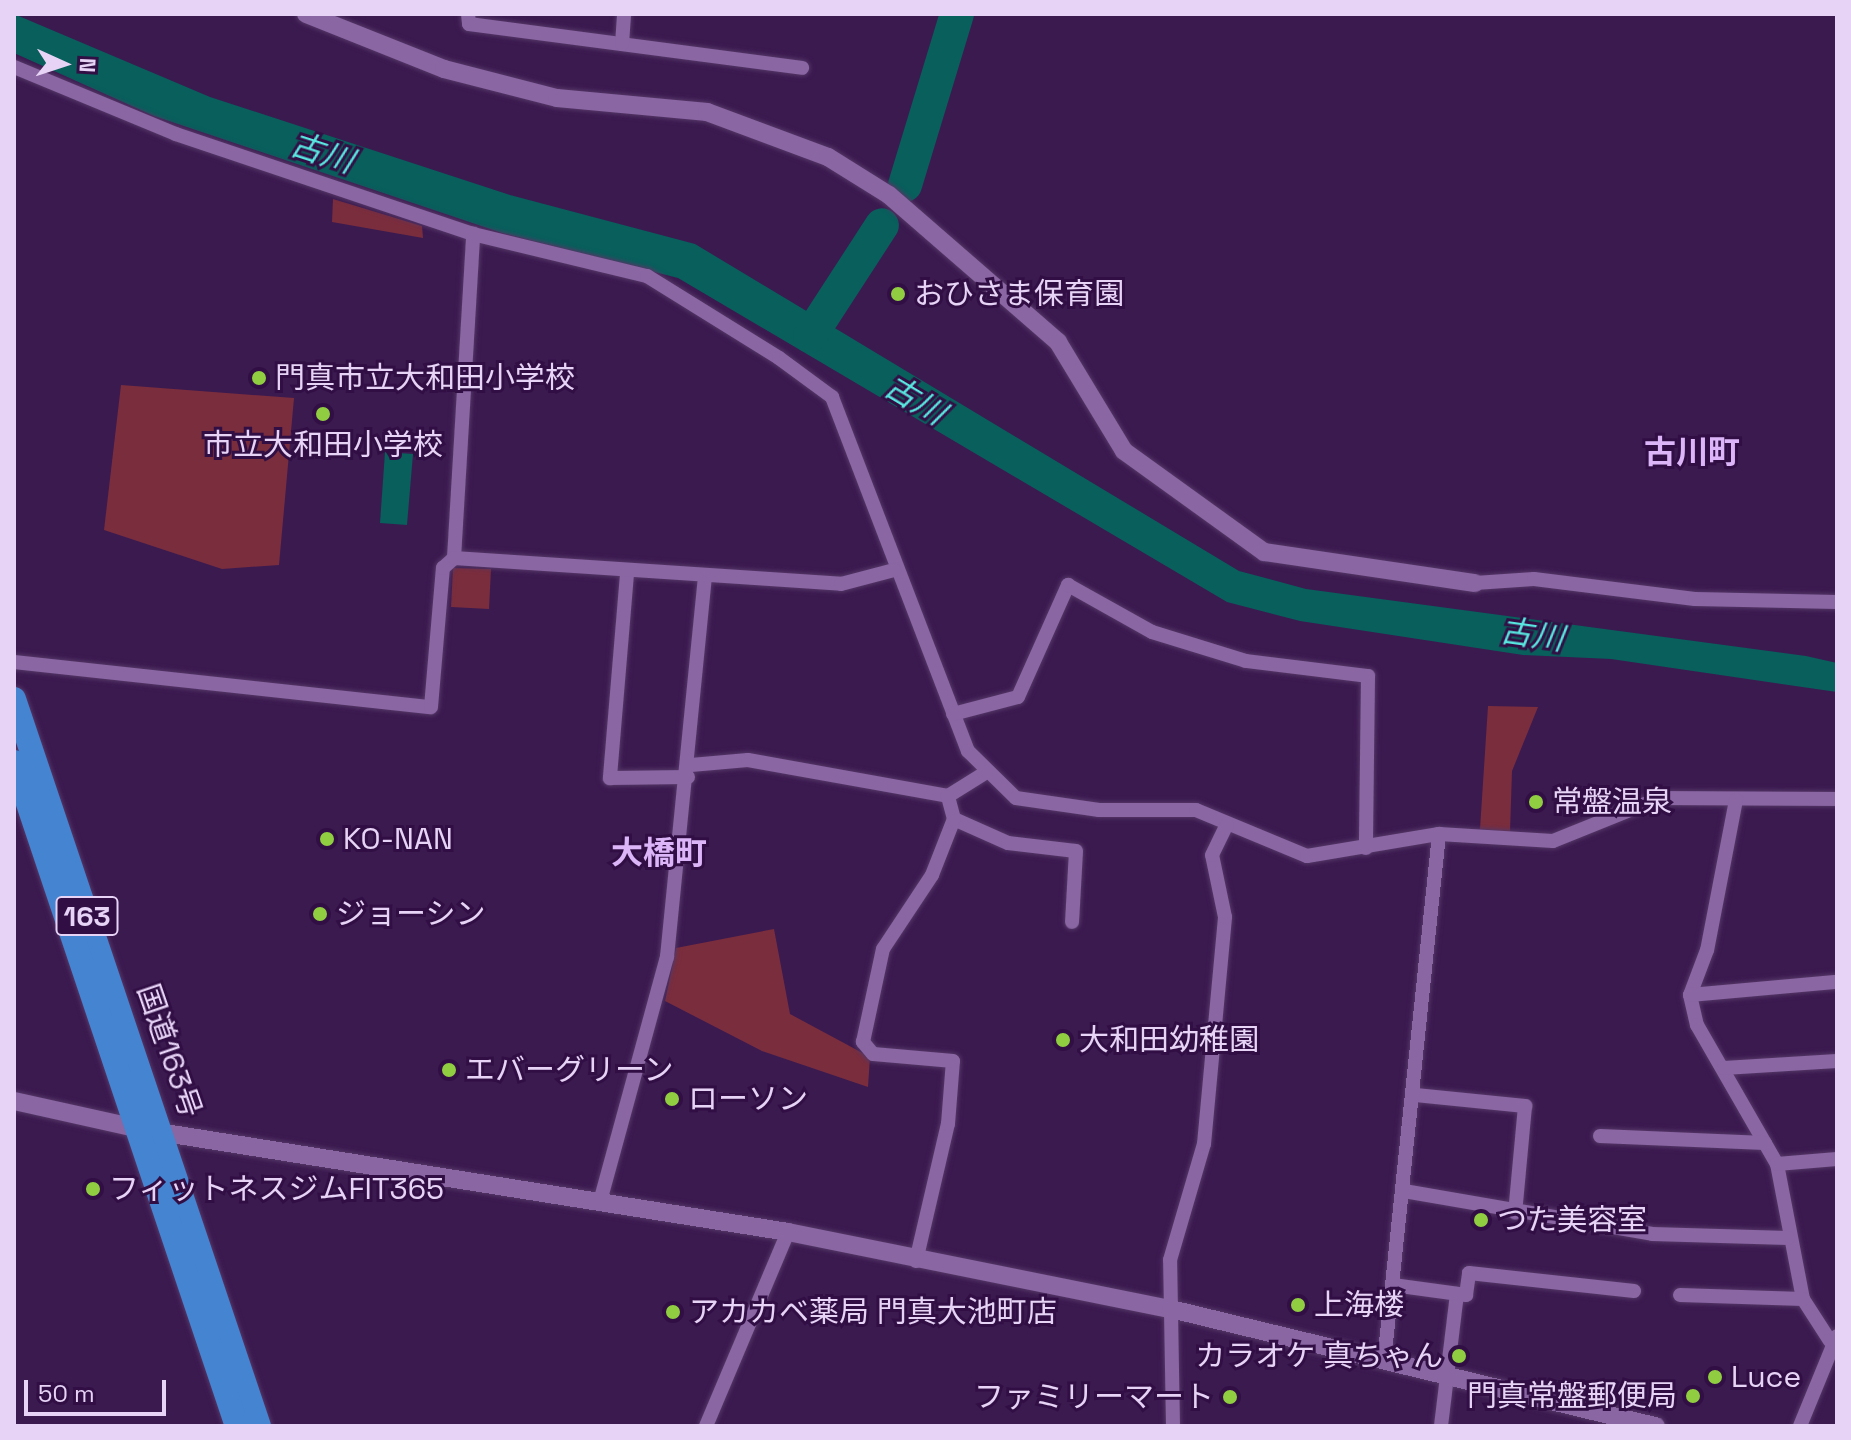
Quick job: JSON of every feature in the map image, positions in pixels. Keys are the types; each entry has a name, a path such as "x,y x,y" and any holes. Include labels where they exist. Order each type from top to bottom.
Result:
{"highway":[{"name":"国道163号","path":"14,699 152,1130 237,1426"},
{"name":"国道163号","path":"14,762 259,1426"}],"street":[{"path":"306,14 444,69 557,98 707,112 828,157 889,195 1058,342 1124,451 1264,552 1354,571 1475,583 1534,579 1695,599 1837,602"},
{"path":"468,14 469,24 802,68"},
{"path":"622,44 624,14"},
{"path":"14,67 176,134 473,234 668,285 832,397 894,570 953,714 985,773 1016,798 1044,806 1196,810 1285,852 1338,856 1439,834 1553,841 1660,798 1837,799"},
{"path":"14,662 431,707 443,568 454,558 473,234"},
{"path":"454,558 627,574 841,584 894,570"},
{"path":"627,574 610,778 689,771 748,760 948,796 985,773"},
{"path":"601,1198 667,957 689,771 705,579"},
{"path":"953,714 1018,697 1068,585 1152,632 1246,661 1368,676 1366,848"},
{"path":"916,1261 948,1124 953,1061 873,1054 863,1042 883,949 932,875 954,819 948,796"},
{"path":"1736,800 1707,950 1690,995 1697,1025 1777,1164 1788,1238 1803,1299 1834,1338 1800,1426"},
{"path":"954,819 1008,843 1076,851 1072,922"},
{"path":"1173,1426 1170,1260 1204,1144 1225,917 1212,855 1227,824"},
{"path":"1384,1362 1415,1095 1439,834"},
{"path":"1690,995 1837,982"},
{"path":"1724,1068 1837,1061"},
{"path":"1415,1095 1525,1106 1515,1213"},
{"path":"14,1101 152,1130 601,1198 788,1232 916,1261 1171,1309 1446,1376 1596,1419 1656,1426"},
{"path":"1600,1136 1765,1143"},
{"path":"1777,1164 1837,1159"},
{"path":"1404,1191 1515,1213 1652,1234 1788,1238"},
{"path":"706,1426 788,1232"},
{"path":"1393,1285 1466,1295 1469,1273 1634,1291"},
{"path":"1441,1426 1457,1294"},
{"path":"1680,1295 1803,1299"}],"shaded area":[{"path":"333,199 422,226 423,238 332,222"},
{"path":"121,385 294,398 279,565 222,569 104,530"},
{"path":"453,568 491,569 489,609 451,607"},
{"path":"1488,706 1538,707 1512,771 1510,832 1480,829"},
{"path":"774,929 790,1014 870,1057 868,1087 762,1051 665,1001 676,948"}],"water":[{"name":"古川","path":"14,14 210,97 510,195 695,244 1239,571 1306,589 1806,656 1837,663 1837,692 1611,659 1523,655 1300,621 1227,602 678,278 502,233 154,116 14,53"},
{"path":"385,452 413,454 407,525 380,523"}],"waterway":[{"path":"905,185 957,14"},
{"path":"810,336 882,225"}],"place":[{"name":"おひさま保育園","path":"898,294"},
{"name":"門真市立大和田小学校","path":"259,378"},
{"name":"市立大和田小学校","path":"323,414"},
{"name":"常盤温泉","path":"1536,802"},
{"name":"KO-NAN","path":"327,839"},
{"name":"ジョーシン","path":"320,914"},
{"name":"大和田幼稚園","path":"1063,1040"},
{"name":"エバーグリーン","path":"449,1070"},
{"name":"ローソン","path":"672,1099"},
{"name":"フィットネスジムFIT365","path":"93,1189"},
{"name":"つた美容室","path":"1481,1220"},
{"name":"上海楼","path":"1298,1305"},
{"name":"アカカベ薬局 門真大池町店","path":"673,1312"},
{"name":"カラオケ 真ちゃん","path":"1459,1356"},
{"name":"Luce","path":"1715,1377"},
{"name":"門真常盤郵便局","path":"1693,1396"},
{"name":"ファミリーマート","path":"1230,1397"}],"district":[{"name":"古川町","path":"1692,452"},
{"name":"大橋町","path":"659,853"}]}
